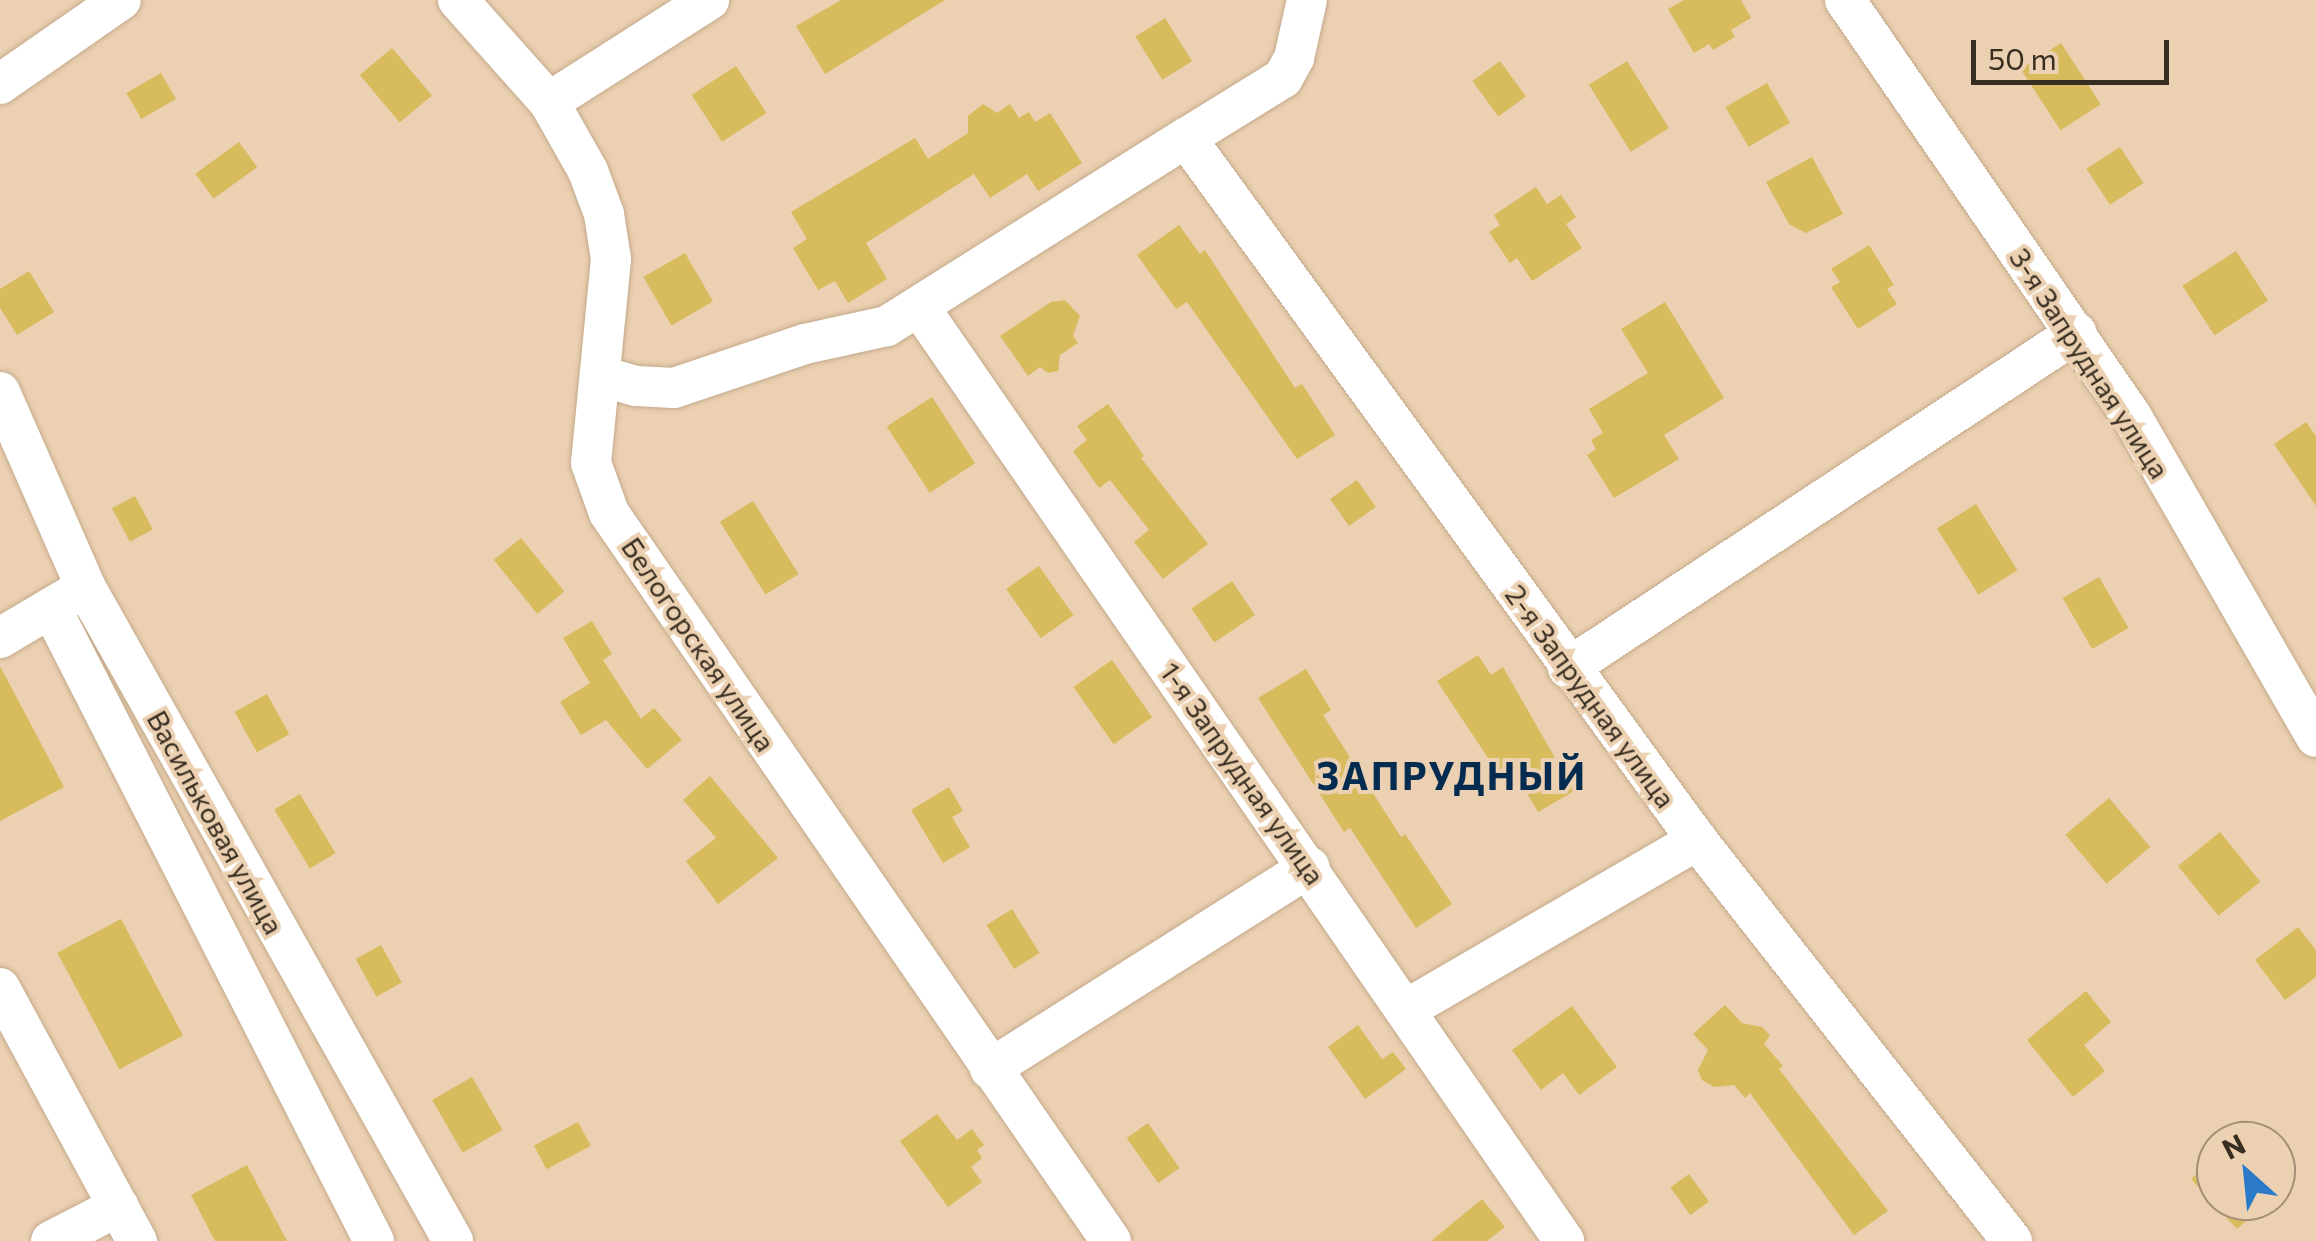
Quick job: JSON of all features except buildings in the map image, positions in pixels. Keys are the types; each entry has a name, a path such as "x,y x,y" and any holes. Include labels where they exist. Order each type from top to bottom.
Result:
{"street":[{"path":"0,84 121,0"},
{"name":"Белогорская улица","path":"458,0 549,102 588,172 604,214 611,259 591,463 609,513 1111,1241"},
{"path":"549,102 709,0"},
{"path":"601,376 636,386 674,388 805,344 865,334 920,308 1283,78 1294,58 1308,0"},
{"name":"3-я Запрудная улица","path":"1845,0 1923,120 2132,417 2316,737"},
{"name":"2-я Запрудная улица","path":"1186,138 1568,668 1697,840 2012,1241"},
{"name":"1-я Запрудная улица","path":"920,308 1564,1241"},
{"path":"1568,668 2076,333"},
{"name":"Васильковая улица","path":"0,392 86,588 453,1241"},
{"path":"0,638 86,588"},
{"path":"51,608 374,1241"},
{"path":"1407,1009 1697,840"},
{"path":"990,1069 1309,868"},
{"path":"0,990 128,1224 50,1241"}],"district":[{"name":"ЗАПРУДНЫЙ","path":"1452,775"}]}
